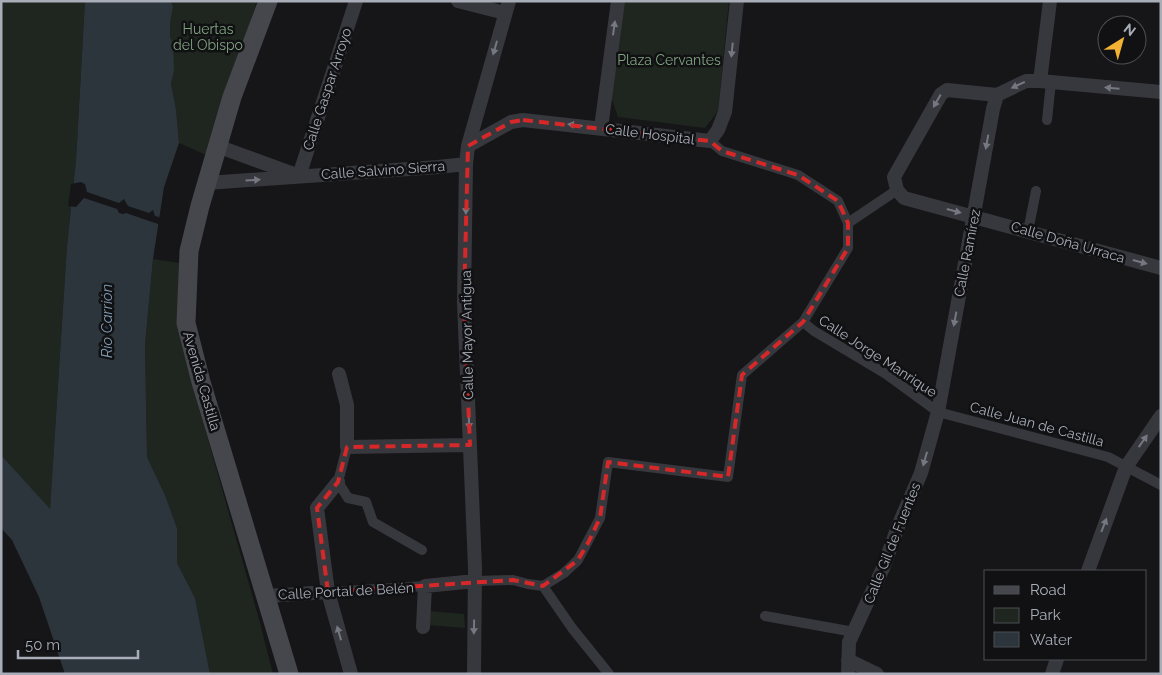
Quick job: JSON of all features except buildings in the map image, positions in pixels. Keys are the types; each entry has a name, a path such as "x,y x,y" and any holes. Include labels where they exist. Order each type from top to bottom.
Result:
{"main road":[{"name":"Avenida Castilla","path":"268,1 232,97 206,182 189,251 186,323 201,382 289,674"}],"street":[{"name":"Calle Gaspar Arroyo","path":"299,176 356,1"},
{"path":"458,1 507,7"},
{"path":"601,128 618,1"},
{"path":"710,141 718,130 725,112 737,1"},
{"path":"1047,120 1046,82 1050,1"},
{"name":"Calle Mayor Antigua","path":"474,674 474,581 464,302 466,164 468,146 507,7"},
{"path":"848,223 896,190 894,178 944,91 986,92 997,95 1026,81 1161,92"},
{"name":"Calle Ramírez","path":"938,412 997,95"},
{"name":"Calle Hospital","path":"468,146 510,122 523,120 710,141 722,151 798,175 838,201 848,223 848,248 803,322 742,375 728,477 608,462 600,518 592,534 578,560 564,573 543,586"},
{"name":"Calle Salvino Sierra","path":"217,146 299,176"},
{"name":"Calle Salvino Sierra","path":"206,182 466,164"},
{"name":"Calle Doña Urraca","path":"896,190 904,198 1161,268"},
{"path":"1028,231 1036,191"},
{"name":"Calle Jorge Manrique","path":"803,322 814,331 886,374 938,412"},
{"path":"338,374 347,405 347,447 338,482 317,508 328,592 351,674"},
{"name":"Calle Juan de Castilla","path":"938,412 1108,457 1161,485"},
{"name":"Calle Gil de Fuentes","path":"848,667 849,642 883,568 920,473 938,412"},
{"path":"1088,570 1126,468 1161,416"},
{"path":"347,447 470,445"},
{"path":"338,482 348,498 366,502 373,522 422,550"},
{"path":"474,581 513,580 543,586 572,628 610,674"},
{"name":"Calle Portal de Belén","path":"266,596 474,581"},
{"name":"Calle Portal de Belén","path":"423,627 425,586"},
{"path":"765,616 854,632"},
{"path":"1052,674 1057,660"},
{"path":"848,667 877,674"}],"highlighted area":[{"path":"523,120 710,141 722,151 798,175 838,201 848,223 848,248 803,322 742,375 728,477 608,462 600,518 589,541 578,560 543,586 513,580 328,592 317,508 338,482 347,447 470,445 464,302 468,146 511,122"}],"green space":[{"path":"1,1 85,1 76,160 67,246 50,510 1,455"},
{"name":"Huertas del Obispo","path":"171,1 257,1 206,155 179,143 176,109 171,84 174,71 170,37 173,7"},
{"name":"Plaza Cervantes","path":"622,1 729,1 718,111 705,128 618,117 611,97"},
{"path":"153,259 180,263 191,380 273,674 210,674 195,598 177,563 177,528 165,495 147,457 145,345"},
{"path":"429,611 464,614 465,628 428,625"}],"water":[{"name":"Río Carrión","path":"85,1 171,1 173,7 170,37 173,44 174,71 171,84 176,109 179,143 164,187 153,259 145,345 147,457 165,495 177,528 177,563 195,598 210,674 65,674 39,597 12,540 1,528 1,455 50,509 67,246 76,160"}],"pier":[{"path":"81,182 85,184 87,192 119,203 124,199 128,206 149,213 153,210 155,216 162,218 161,225 126,213 119,213 117,209 84,198 76,207 68,206 71,184"}]}
